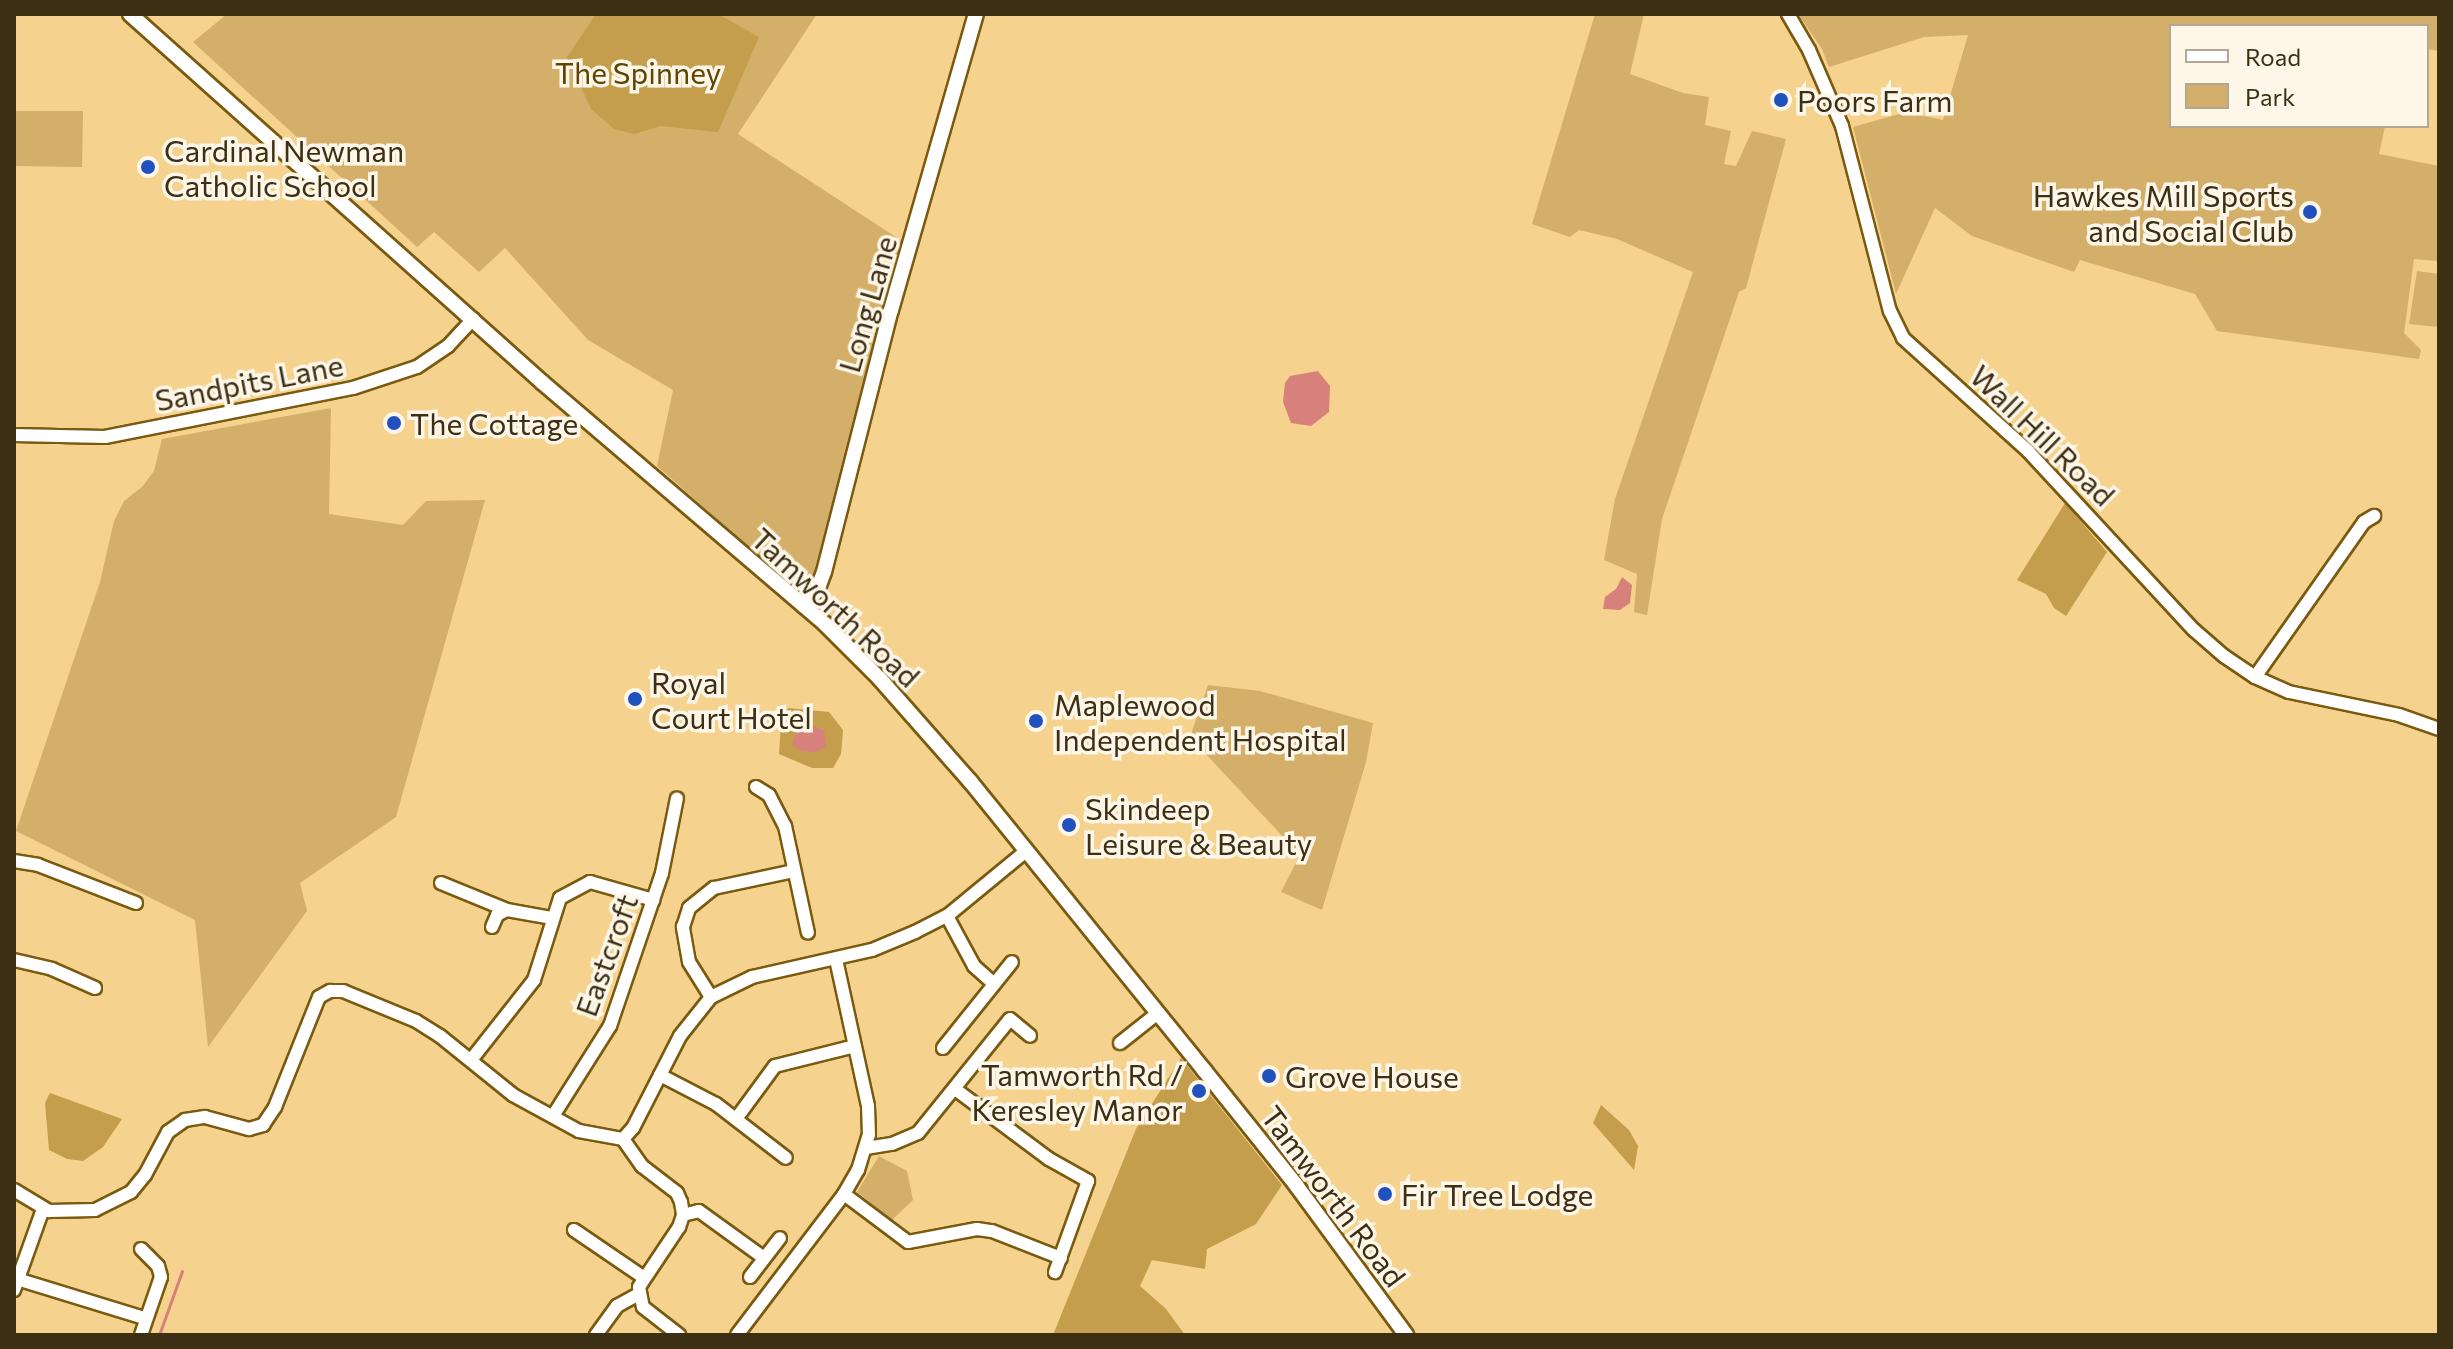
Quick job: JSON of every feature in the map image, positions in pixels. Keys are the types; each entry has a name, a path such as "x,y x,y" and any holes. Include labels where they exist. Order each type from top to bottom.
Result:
{"main road":[{"name":"Tamworth Road","path":"130,14 473,319 804,606 880,679 1026,851 1296,1185 1406,1335"},
{"name":"Long Lane","path":"804,606 817,591 824,572 887,325 976,14"}],"street":[{"name":"Wall Hill Road","path":"1788,14 1809,50 1842,126 1890,311 1903,338 2028,451 2194,630 2255,677 2289,692 2399,715 2439,729"},
{"name":"Sandpits Lane","path":"14,435 105,437 353,388 391,377 434,357 473,319"},
{"path":"2255,677 2364,522 2374,516"},
{"path":"756,787 769,795 778,807 808,933"},
{"name":"Eastcroft","path":"553,1116 610,1026 653,900 677,798"},
{"path":"623,1139 633,1128 680,1036 711,997 752,977 872,950 947,916 1026,851"},
{"path":"14,861 38,865 136,903"},
{"path":"711,997 689,962 683,927 689,908 699,896 714,888 793,871"},
{"path":"471,1060 526,995 534,980 560,898 590,882 653,900"},
{"path":"441,883 507,910 552,918"},
{"path":"492,927 497,915 507,910"},
{"path":"947,916 974,966 994,984"},
{"path":"737,1335 844,1194 866,1148 868,1106 836,959"},
{"path":"14,960 52,969 95,988"},
{"path":"943,1048 1012,962"},
{"path":"14,1190 43,1209 81,1213 119,1200 145,1175 168,1132 185,1120 205,1117 249,1129 263,1125 275,1107 319,997 330,991 343,991 416,1021 471,1060 495,1083 579,1131 623,1139 642,1166 677,1193 683,1215"},
{"path":"1120,1043 1158,1013"},
{"path":"866,1148 892,1144 918,1133 1010,1019 1030,1036"},
{"path":"736,1119 775,1066 855,1046"},
{"path":"660,1075 692,1088 786,1158"},
{"path":"955,1089 1049,1159 1086,1176 1088,1186 1055,1272"},
{"path":"844,1194 908,1242 977,1229 992,1231 1061,1258"},
{"path":"43,1209 16,1284 144,1318"},
{"path":"679,1335 643,1307 639,1294 643,1277 683,1215 699,1211 764,1258"},
{"path":"574,1230 643,1277"},
{"path":"750,1277 780,1238"},
{"path":"141,1249 161,1272 141,1335"},
{"path":"596,1335 617,1306 639,1294"}],"green space":[{"path":"227,14 817,14 738,134 902,241 814,577 801,585 788,581 657,466 673,390 588,340 505,248 479,272 434,232 417,247 193,42"},
{"name":"The Spinney","path":"596,14 718,14 759,37 718,132 661,126 634,134 614,129 591,109 567,57"},
{"path":"1595,14 1644,14 1630,74 1683,93 1709,97 1705,125 1731,131 1724,164 1736,166 1752,131 1786,139 1746,288 1739,292 1662,519 1647,615 1634,612 1637,574 1604,560 1615,499 1693,272 1617,239 1579,230 1570,237 1532,224"},
{"path":"1798,14 2439,14 2439,51 2429,49 2429,24 2169,24 2169,128 2385,128 2379,154 2439,166 2439,261 2414,259 2404,333 2421,350 2419,359 2217,331 2195,294 2080,260 2074,272 1972,236 1935,208 1896,294 1853,127 1906,112 1943,120 1968,35 1924,37 1829,67 1822,49"},
{"path":"14,111 83,111 82,167 14,166"},
{"path":"2417,271 2439,274 2439,327 2409,324"},
{"path":"331,408 329,514 403,525 426,501 485,500 396,817 300,883 307,911 208,1047 195,920 16,831 100,582 114,521 124,501 142,487 154,471 162,439"},
{"path":"2065,503 2107,552 2066,616 2054,608 2046,594 2017,580"},
{"path":"1208,685 1260,691 1373,723 1366,762 1322,910 1281,892 1300,855 1190,737"},
{"path":"788,708 829,712 843,730 841,754 833,768 812,768 779,754 781,725"},
{"path":"1181,1058 1282,1185 1256,1224 1207,1249 1205,1269 1152,1260 1140,1286 1166,1309 1185,1335 1053,1335 1136,1129"},
{"path":"50,1093 122,1119 103,1147 83,1161 67,1159 49,1150 45,1103"},
{"path":"1601,1105 1629,1130 1638,1146 1634,1170 1593,1123"},
{"path":"879,1156 907,1171 913,1200 892,1220 857,1192"}],"shaded area":[{"path":"1318,371 1330,386 1329,412 1311,426 1291,423 1283,402 1285,383 1290,376"},
{"path":"1622,577 1632,585 1630,603 1620,610 1603,609 1605,597 1616,589"},
{"path":"812,726 824,730 826,747 815,752 802,751 792,745 796,733"}],"waterway":[{"path":"159,1335 182,1271"}],"place":[{"name":"Poors Farm","path":"1781,100"},
{"name":"Cardinal Newman Catholic School","path":"148,167"},
{"name":"Hawkes Mill Sports and Social Club","path":"2310,212"},
{"name":"The Cottage","path":"394,423"},
{"name":"Royal Court Hotel","path":"635,699"},
{"name":"Maplewood Independent Hospital","path":"1036,721"},
{"name":"Skindeep Leisure & Beauty","path":"1069,825"},
{"name":"Grove House","path":"1269,1076"},
{"name":"Tamworth Rd / Keresley Manor","path":"1199,1091"},
{"name":"Fir Tree Lodge","path":"1385,1194"}]}
